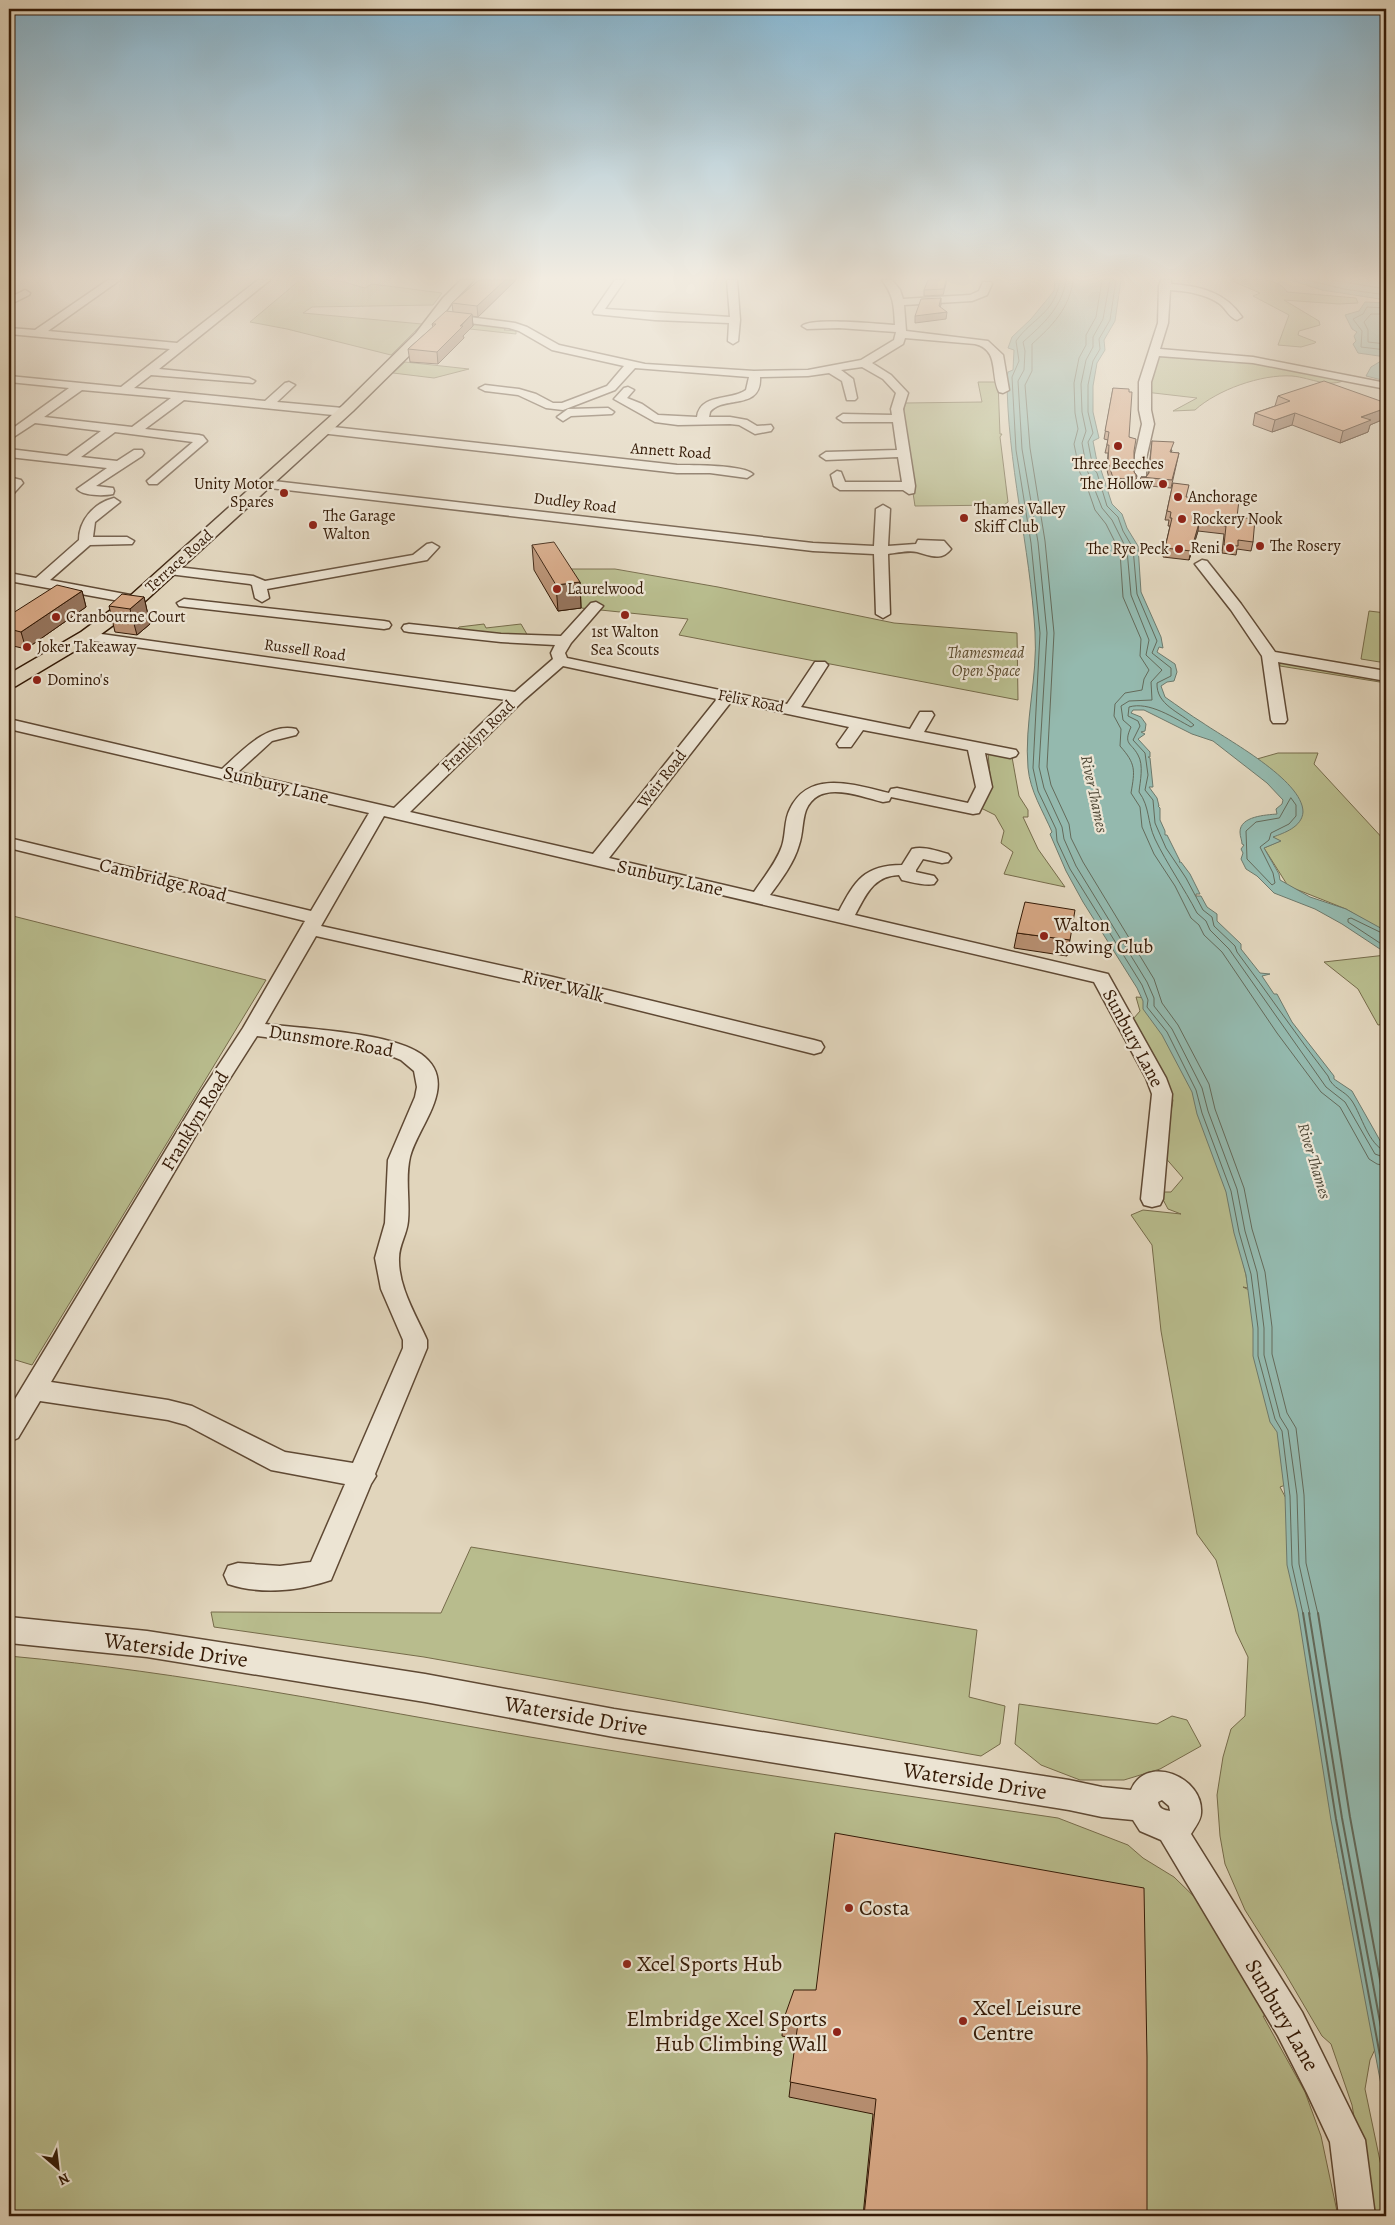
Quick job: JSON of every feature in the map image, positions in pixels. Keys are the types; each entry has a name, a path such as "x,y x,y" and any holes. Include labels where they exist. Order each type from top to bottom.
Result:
{"main road":[{"name":"Terrace Road","path":"9,682 88,636 136,600 324,430 372,384"}],"street":[{"path":"58,384 343,412"},
{"path":"124,390 132,384"},
{"path":"485,388 524,394 550,406 563,407 611,388 614,384"},
{"path":"703,421 704,411 708,406 740,398 749,393 754,387 754,384"},
{"path":"848,384 851,398"},
{"path":"837,475 840,486 909,488 897,409 902,393 895,384"},
{"path":"1002,384 1003,390"},
{"path":"1140,480 1140,459 1148,424 1145,410 1145,384"},
{"path":"268,404 289,385"},
{"path":"9,436 80,386"},
{"path":"620,399 628,390"},
{"path":"136,430 182,396"},
{"path":"592,413 596,404 620,399 638,406 655,418 678,421 740,422 758,431"},
{"path":"562,420 564,415 568,413 608,412"},
{"path":"644,423 655,418"},
{"path":"838,418 898,419"},
{"path":"33,419 195,437 201,441 153,481"},
{"path":"70,459 113,428"},
{"name":"Annett Road","path":"324,430 677,470 710,469 747,474"},
{"path":"9,453 118,465"},
{"path":"110,501 83,489 138,453"},
{"path":"833,453 903,453"},
{"path":"9,480 17,483 9,490"},
{"name":"Dudley Road","path":"265,484 711,537 813,547 882,550 920,548"},
{"path":"9,496 13,496 9,500"},
{"path":"92,507 110,501"},
{"path":"38,583 76,552 86,541 85,529 89,519 110,501"},
{"path":"883,509 883,614"},
{"path":"86,541 131,541"},
{"path":"260,586 416,559 422,557 432,547"},
{"path":"76,552 94,554"},
{"path":"1202,564 1236,607 1270,656 1279,720"},
{"path":"169,570 248,578 257,581 260,586 265,613"},
{"path":"9,577 136,600"},
{"path":"184,603 384,625"},
{"path":"561,661 558,654 565,641 596,606"},
{"path":"409,628 501,638 565,641"},
{"name":"Russell Road","path":"88,636 518,697"},
{"path":"1270,656 1386,676"},
{"name":"Franklyn Road","path":"9,1431 211,1092 252,1030 314,923 388,813 553,664 561,661"},
{"name":"Felix Road","path":"561,661 727,697 976,748 1010,753"},
{"path":"791,710 820,665"},
{"name":"Weir Road","path":"597,861 727,697"},
{"path":"914,735 926,715"},
{"name":"Sunbury Lane","path":"9,724 227,773 388,813 1101,978 1156,1078 1162,1094 1152,1199"},
{"path":"845,744 859,724"},
{"path":"227,773 266,738 290,732"},
{"path":"758,899 788,850 794,822 801,803 814,790 833,786 973,809 984,787 976,748"},
{"name":"Cambridge Road","path":"9,843 314,923"},
{"path":"928,880 908,876 907,870 918,853 942,858"},
{"path":"844,919 868,879 883,871 907,870"},
{"name":"River Walk","path":"314,923 814,1047"},
{"name":"Dunsmore Road","path":"238,1575 284,1579 306,1576 322,1571 415,1348 415,1340 392,1285 386,1257 397,1224 399,1156 424,1105 427,1090 426,1075 416,1062 400,1051 381,1045 252,1030"},
{"path":"34,1390 168,1410 192,1416 280,1462 363,1476"},
{"name":"Waterside Drive","path":"9,1630 148,1644 424,1688 774,1750 1069,1795 1102,1802 1142,1806 1145,1813 1156,1825 1171,1828"},
{"name":"Sunbury Lane","path":"1171,1828 1290,2024 1327,2098 1346,2140 1357,2216"}],"green space":[{"path":"978,384 998,384 1000,434 1002,434 1000,437 1008,502 1004,505 915,506 902,421 905,403 982,402"},
{"path":"1147,384 1244,384 1215,396 1195,410 1173,411 1197,398 1145,392"},
{"name":"Thamesmead Open Space","path":"556,569 615,569 718,587 894,623 1017,633 1018,700 679,635 688,619 581,608"},
{"path":"1369,611 1386,613 1386,663 1361,659"},
{"path":"484,624 486,628 521,624 528,636 457,630 459,627"},
{"path":"1279,653 1386,671 1386,683 1280,666"},
{"path":"988,753 1012,757 1019,796 1028,810 1028,817 1023,817 1038,849 1065,887 1004,874 1013,852 1001,843 1004,831 995,815 981,808 991,787"},
{"path":"1278,753 1318,753 1314,764 1386,842 1386,933 1346,909 1288,886 1264,848 1280,841 1272,837 1301,819 1257,759"},
{"path":"9,915 266,980 32,1365 9,1358"},
{"path":"1386,955 1386,1024 1378,1025 1358,989 1324,962"},
{"path":"1136,997 1150,998 1205,1097 1246,1275 1248,1288 1243,1287 1257,1294 1299,1480 1280,1487 1289,1504 1335,1840 1344,1889 1384,2030 1370,2060 1365,2089 1384,2180 1386,2180 1386,2216 1371,2216 1352,2105 1331,2044 1322,2036 1245,1910 1225,1864 1220,1836 1217,1795 1223,1757 1231,1729 1245,1716 1248,1657 1236,1632 1216,1560 1197,1534 1161,1331 1152,1245 1131,1215 1143,1210 1181,1214 1168,1209 1159,1192 1171,1192 1183,1178 1163,1155 1173,1100 1127,1026 1140,1011"},
{"path":"471,1547 977,1630 969,1697 1005,1706 1000,1744 981,1756 424,1657 214,1627 211,1612 441,1613"},
{"name":"Xcel Sports Hub","path":"9,1656 140,1671 205,1681 662,1759 1058,1818 1128,1845 1143,1858 1174,1877 1217,1919 1268,2016 1263,2016 1305,2092 1321,2136 1338,2216 9,2216"},
{"path":"1019,1704 1157,1724 1172,1716 1187,1720 1201,1746 1160,1769 1124,1780 1080,1780 1041,1765 1015,1744"}],"water":[{"name":"River Thames","path":"1007,384 1093,384 1093,412 1099,438 1093,441 1098,467 1101,470 1112,504 1122,514 1127,528 1138,546 1141,592 1161,637 1163,648 1159,647 1157,652 1175,664 1177,672 1174,681 1167,682 1161,686 1165,697 1262,762 1291,787 1300,800 1303,812 1299,822 1292,829 1273,837 1281,841 1264,848 1279,874 1280,880 1310,897 1346,909 1386,931 1386,953 1315,909 1274,893 1257,876 1246,869 1241,859 1243,853 1241,849 1244,845 1240,835 1241,827 1254,817 1277,814 1276,809 1282,804 1283,800 1267,783 1213,741 1192,734 1144,710 1133,710 1131,713 1141,717 1146,724 1145,731 1141,732 1145,734 1138,739 1150,752 1150,757 1148,757 1150,758 1153,787 1149,787 1157,798 1160,808 1160,820 1165,835 1167,835 1179,862 1190,874 1200,894 1196,894 1196,896 1201,896 1207,907 1217,914 1217,921 1241,944 1241,949 1260,973 1270,974 1262,976 1274,994 1277,994 1292,1022 1334,1076 1334,1079 1352,1091 1386,1151 1386,2111 1331,1820 1298,1612 1287,1565 1285,1496 1277,1432 1270,1422 1253,1356 1253,1329 1246,1275 1234,1233 1226,1192 1197,1114 1192,1092 1162,1035 1143,1009 1143,1001 1137,988 1083,902 1066,871 1050,834 1052,832 1034,793 1029,776 1027,751 1035,666 1035,632 1029,568 1008,409"}],"building":[{"path":"1315,384 1332,384 1386,403 1386,408 1361,417 1371,420 1343,431 1295,413 1275,420 1255,413 1290,401 1278,396"},
{"path":"1113,388 1129,389 1129,392 1132,392 1129,437 1136,439 1134,472 1137,476 1130,476 1131,479 1113,478 1108,462 1109,445 1107,445 1109,432 1105,431"},
{"path":"1152,441 1174,442 1170,452 1179,453 1172,480 1141,477 1146,477 1149,473"},
{"path":"1173,483 1189,485 1186,497 1225,501 1225,499 1239,500 1237,517 1255,519 1253,542 1238,540 1238,546 1224,545 1226,526 1199,523 1191,551 1165,548 1172,518 1170,518 1171,512 1167,511"},
{"path":"554,542 580,582 556,585 532,545"},
{"path":"57,585 82,591 21,632 9,629 9,612 13,613"},
{"path":"122,594 144,597 130,609 109,606"},
{"path":"1025,902 1075,910 1070,940 1017,933"},
{"name":"Xcel Leisure Centre","path":"835,1833 1144,1888 1147,2216 864,2216 876,2099 790,2082 798,2023 783,2021 794,1990 816,1990"}],"place":[{"name":"Three Beeches","path":"1118,446"},
{"name":"The Hollow","path":"1163,484"},
{"name":"Unity Motor Spares","path":"284,493"},
{"name":"Anchorage","path":"1178,497"},
{"name":"Thames Valley Skiff Club","path":"964,518"},
{"name":"Rockery Nook","path":"1182,519"},
{"name":"The Garage Walton","path":"313,525"},
{"name":"The Rosery","path":"1260,546"},
{"name":"Reni","path":"1230,548"},
{"name":"The Rye Peck","path":"1179,549"},
{"name":"Laurelwood","path":"557,589"},
{"name":"1st Walton Sea Scouts","path":"625,615"},
{"name":"Cranbourne Court","path":"56,617"},
{"name":"Joker Takeaway","path":"27,647"},
{"name":"Domino's","path":"37,680"},
{"name":"Walton Rowing Club","path":"1044,936"},
{"name":"Costa","path":"849,1908"},
{"name":"Xcel Sports Hub","path":"627,1964"},
{"name":"Xcel Leisure Centre","path":"963,2021"},
{"name":"Elmbridge Xcel Sports Hub Climbing Wall","path":"837,2032"}]}
